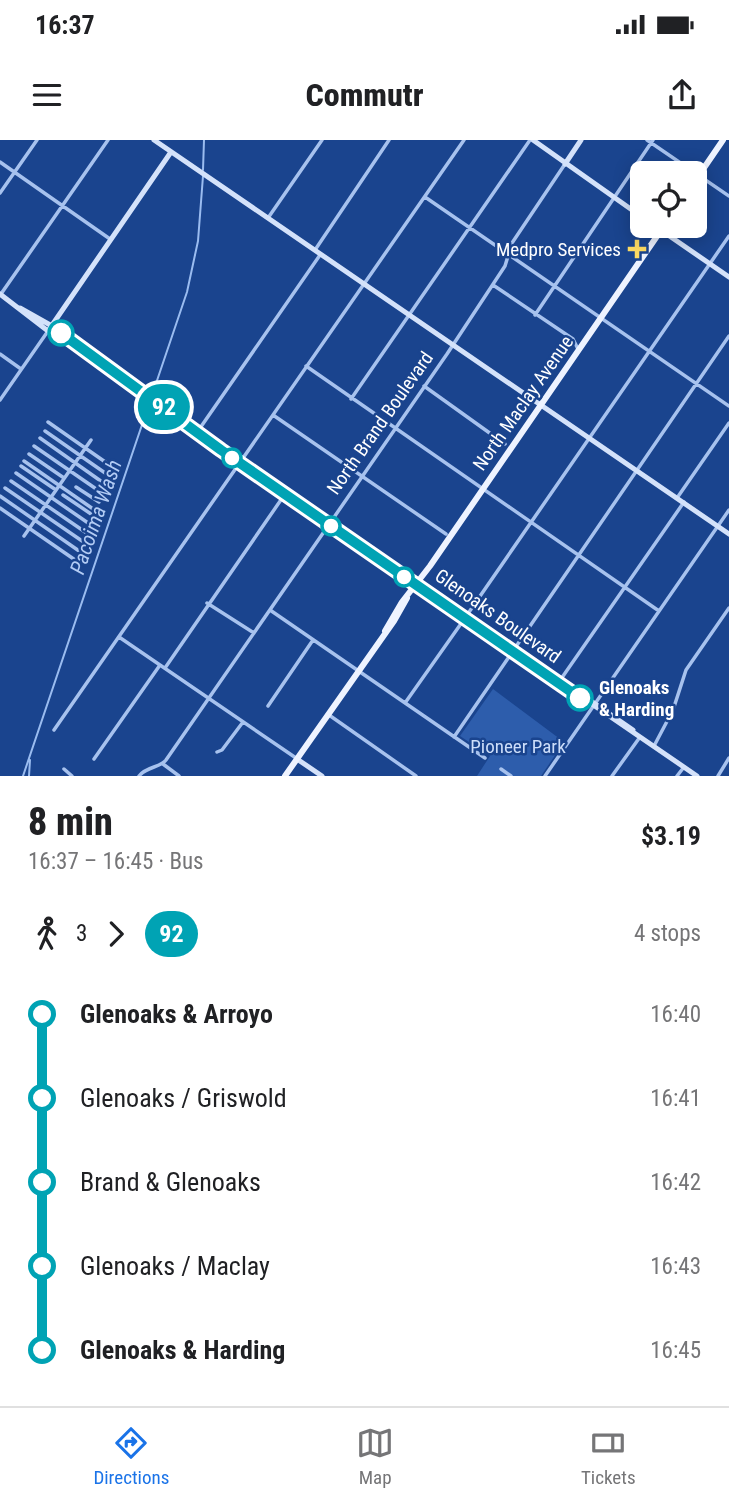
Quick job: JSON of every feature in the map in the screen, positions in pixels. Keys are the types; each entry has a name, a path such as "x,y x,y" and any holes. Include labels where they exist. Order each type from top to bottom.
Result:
{"main road":[{"path":"707,163 723,140"},
{"name":"North Maclay Avenue","path":"285,776 579,351 653,238"}],"street":[{"path":"0,193 37,140"},
{"path":"0,294 108,140"},
{"path":"154,140 729,534"},
{"path":"268,218 322,140"},
{"path":"198,430 389,140"},
{"path":"54,730 464,140"},
{"path":"351,399 531,140 630,208"},
{"name":"North Brand Boulevard","path":"139,776 146,768 163,764 209,698 492,285 512,243 581,140"},
{"path":"535,315 651,141 675,161"},
{"path":"0,400 171,152"},
{"path":"0,162 110,239"},
{"path":"707,184 729,196"},
{"path":"425,197 729,406"},
{"path":"405,704 729,236"},
{"path":"675,238 729,277"},
{"path":"492,285 573,339 579,351"},
{"name":"Glenoaks Boulevard","path":"0,294 697,776"},
{"path":"454,737 729,336"},
{"path":"0,354 22,369"},
{"path":"306,366 659,611"},
{"path":"424,386 505,444"},
{"path":"273,415 446,534"},
{"path":"48,422 111,466"},
{"path":"677,498 729,423"},
{"path":"45,431 108,475"},
{"path":"40,439 105,484"},
{"path":"24,536 91,440"},
{"path":"34,446 102,493"},
{"path":"29,454 65,478"},
{"path":"24,461 58,488"},
{"path":"21,466 72,494 95,513 63,495"},
{"path":"16,473 91,525"},
{"path":"72,494 82,479"},
{"path":"11,481 88,534"},
{"path":"76,487 99,502"},
{"path":"5,488 85,543"},
{"path":"165,668 286,492"},
{"path":"0,496 82,553"},
{"path":"560,681 684,502"},
{"path":"0,508 78,562"},
{"path":"545,776 729,509"},
{"path":"208,603 254,633"},
{"path":"654,746 673,710 686,670 729,608"},
{"path":"270,610 485,758"},
{"path":"119,637 322,776"},
{"path":"268,706 313,640"},
{"path":"94,759 160,665"},
{"path":"328,714 416,776"},
{"path":"217,752 222,750 243,722"},
{"path":"612,776 640,737"},
{"path":"718,776 729,758"},
{"path":"163,764 179,776"},
{"path":"677,776 684,767"},
{"path":"64,769 72,776"},
{"path":"501,769 511,776"}],"green space":[{"name":"Pioneer Park","path":"493,689 564,742 541,776 477,776 490,756 460,736"}],"waterway":[{"name":"Pacoima Wash","path":"203,170 204,140"},
{"name":"Pacoima Wash","path":"23,776 187,292 198,241 203,176"},
{"name":"Pacoima Wash","path":"29,776 30,760"}],"bus line":[{"name":"92","path":"61,333 198,430 221,450 580,698"}],"place":[{"name":"Medpro Services","path":"637,249"},
{"name":"Glenoaks & Harding","path":"580,698"}]}
